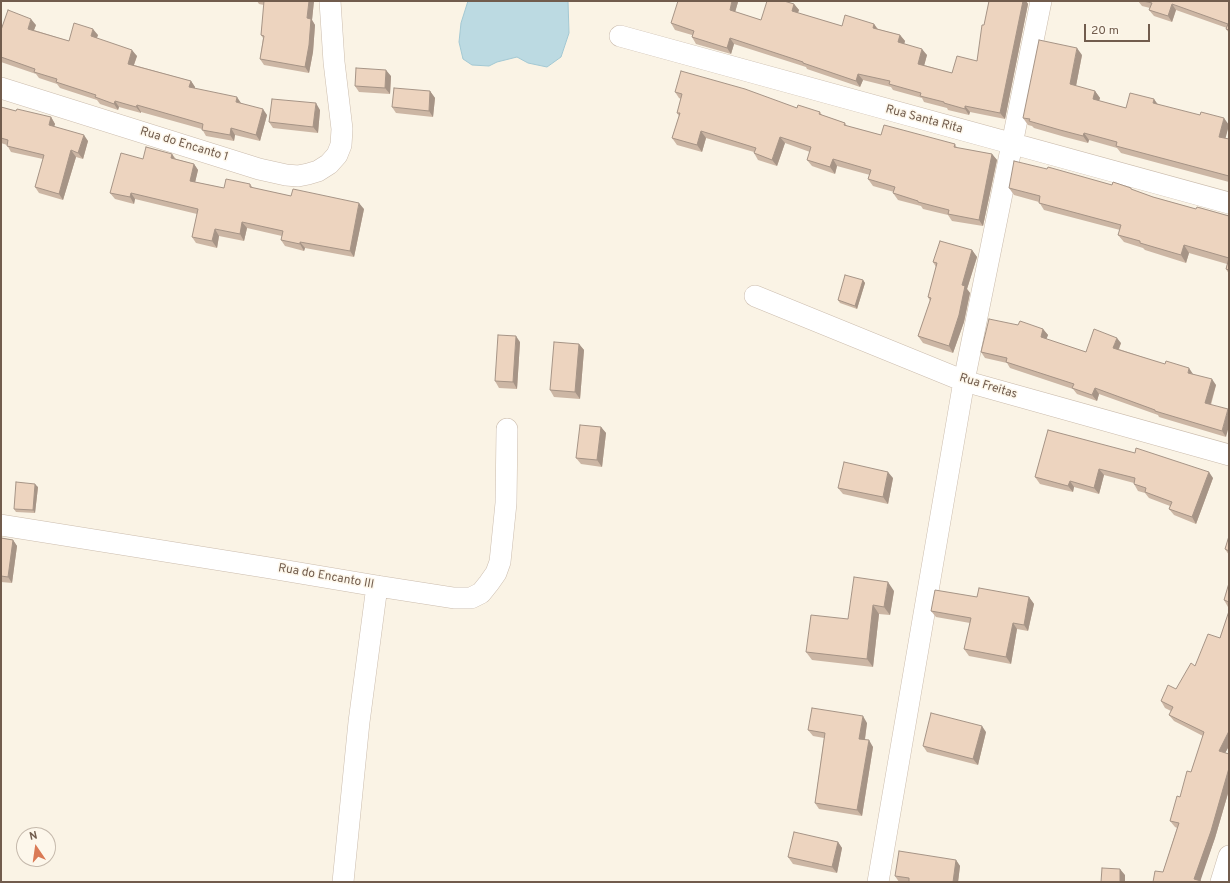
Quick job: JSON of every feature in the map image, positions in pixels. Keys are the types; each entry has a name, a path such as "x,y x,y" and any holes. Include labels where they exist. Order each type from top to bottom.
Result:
{"street":[{"name":"Rua do Encanto 1","path":"1,88 259,169 286,175 298,176 308,174 318,171 329,164 337,155 341,145 342,129 334,62 330,1"},
{"path":"878,882 964,381 1041,1"},
{"name":"Rua Santa Rita","path":"620,36 1229,203"},
{"name":"Rua Freitas","path":"755,296 964,381 1229,455"},
{"name":"Rua do Encanto III","path":"1,525 454,598 471,598 481,593 496,573 500,562 504,537 506,502 507,429"},
{"path":"343,882 359,722 377,586"},
{"path":"1221,882 1229,856"}],"water":[{"path":"468,1 568,1 569,33 561,57 547,67 528,63 517,57 497,62 489,66 472,65 463,59 459,42 461,23"}],"building":[{"path":"264,1 309,1 307,18 311,19 309,45 305,67 260,59 264,36 261,35"},
{"path":"678,1 732,1 730,10 761,20 767,1 784,1 794,4 792,11 842,26 845,15 874,24 873,28 900,35 898,42 922,49 918,64 952,73 957,56 977,61 982,25 984,25 989,1 1023,1 1000,113 965,106 965,109 944,103 920,96 921,93 889,84 890,81 858,74 856,81 730,38 727,48 692,37 694,31 671,23"},
{"path":"1143,1 1229,1 1229,30 1226,29 1228,24 1172,4 1168,16 1149,10 1152,3"},
{"path":"8,10 31,19 28,29 69,41 74,23 93,29 91,36 132,50 128,64 191,81 189,87 237,97 236,102 263,109 256,135 231,128 230,135 202,130 203,124 137,105 136,107 115,101 114,104 95,97 96,95 56,82 57,79 34,72 35,69 1,57 1,30"},
{"path":"1039,40 1077,48 1070,84 1095,91 1093,99 1126,108 1130,93 1154,99 1153,103 1200,115 1201,112 1224,118 1219,137 1229,139 1229,176 1116,146 1117,142 1084,133 1083,136 1023,118"},
{"path":"356,68 386,70 385,88 355,86"},
{"path":"681,71 745,89 797,108 798,105 820,112 819,114 845,123 844,125 881,135 884,125 955,144 954,147 992,154 979,220 948,214 949,210 918,202 893,193 895,187 868,179 871,170 833,159 830,167 807,160 811,147 780,137 772,160 754,153 756,148 701,131 697,145 672,138 680,113 677,113 682,94 675,92"},
{"path":"394,88 430,91 429,111 392,107"},
{"path":"272,99 316,103 313,127 269,122"},
{"path":"1,107 51,117 49,125 84,135 78,153 71,150 59,194 35,187 44,155 7,146 8,140 1,138"},
{"path":"146,147 172,154 171,158 194,164 190,181 224,188 226,179 250,184 250,187 291,196 293,189 359,203 350,251 281,240 283,231 242,222 240,234 215,229 212,241 192,237 198,209 131,193 130,197 110,193 121,153 143,159"},
{"path":"1014,161 1047,169 1048,167 1112,185 1113,182 1153,197 1196,209 1197,207 1229,216 1229,258 1184,245 1181,255 1118,235 1121,225 1039,203 1040,196 1009,188"},
{"path":"940,241 972,250 962,285 965,286 959,315 949,346 918,336 931,298 928,297 937,263 933,262"},
{"path":"1229,258 1229,270 1226,269"},
{"path":"845,275 863,280 855,306 838,300"},
{"path":"989,319 1018,325 1020,321 1043,329 1041,337 1086,352 1094,329 1117,338 1113,348 1165,364 1166,361 1189,368 1188,373 1212,379 1205,403 1228,409 1222,431 1155,411 1095,388 1092,395 1072,388 1074,384 1006,362 1007,358 981,352"},
{"path":"498,335 516,336 513,382 495,381"},
{"path":"554,342 579,344 575,392 550,390"},
{"path":"580,425 601,427 597,460 576,458"},
{"path":"1048,430 1135,453 1136,448 1209,472 1192,517 1169,509 1172,502 1145,492 1146,488 1134,484 1135,478 1099,469 1094,488 1070,481 1068,486 1035,477"},
{"path":"844,462 888,472 883,497 838,488"},
{"path":"16,482 35,484 33,510 14,509"},
{"path":"1229,536 1229,551 1225,549"},
{"path":"1,538 13,540 8,577 1,576"},
{"path":"854,577 888,582 884,607 873,605 867,659 806,652 811,615 848,619"},
{"path":"1229,583 1229,602 1224,600"},
{"path":"979,588 1029,597 1024,625 1013,623 1006,657 964,649 971,618 931,611 935,590 977,597"},
{"path":"1229,611 1229,731 1219,751 1229,754 1229,768 1211,831 1194,879 1201,882 1153,882 1155,871 1163,872 1179,823 1170,821 1177,796 1180,797 1187,771 1191,772 1204,732 1169,715 1173,707 1161,701 1168,685 1176,689 1191,663 1195,666 1208,634 1220,638"},
{"path":"812,708 863,716 859,739 869,740 857,810 815,803 825,733 808,730"},
{"path":"931,713 982,726 973,759 923,746"},
{"path":"794,832 838,842 832,867 788,857"},
{"path":"899,851 956,860 953,882 909,882 909,878 895,876"},
{"path":"1102,868 1120,869 1120,882 1101,882"}]}
